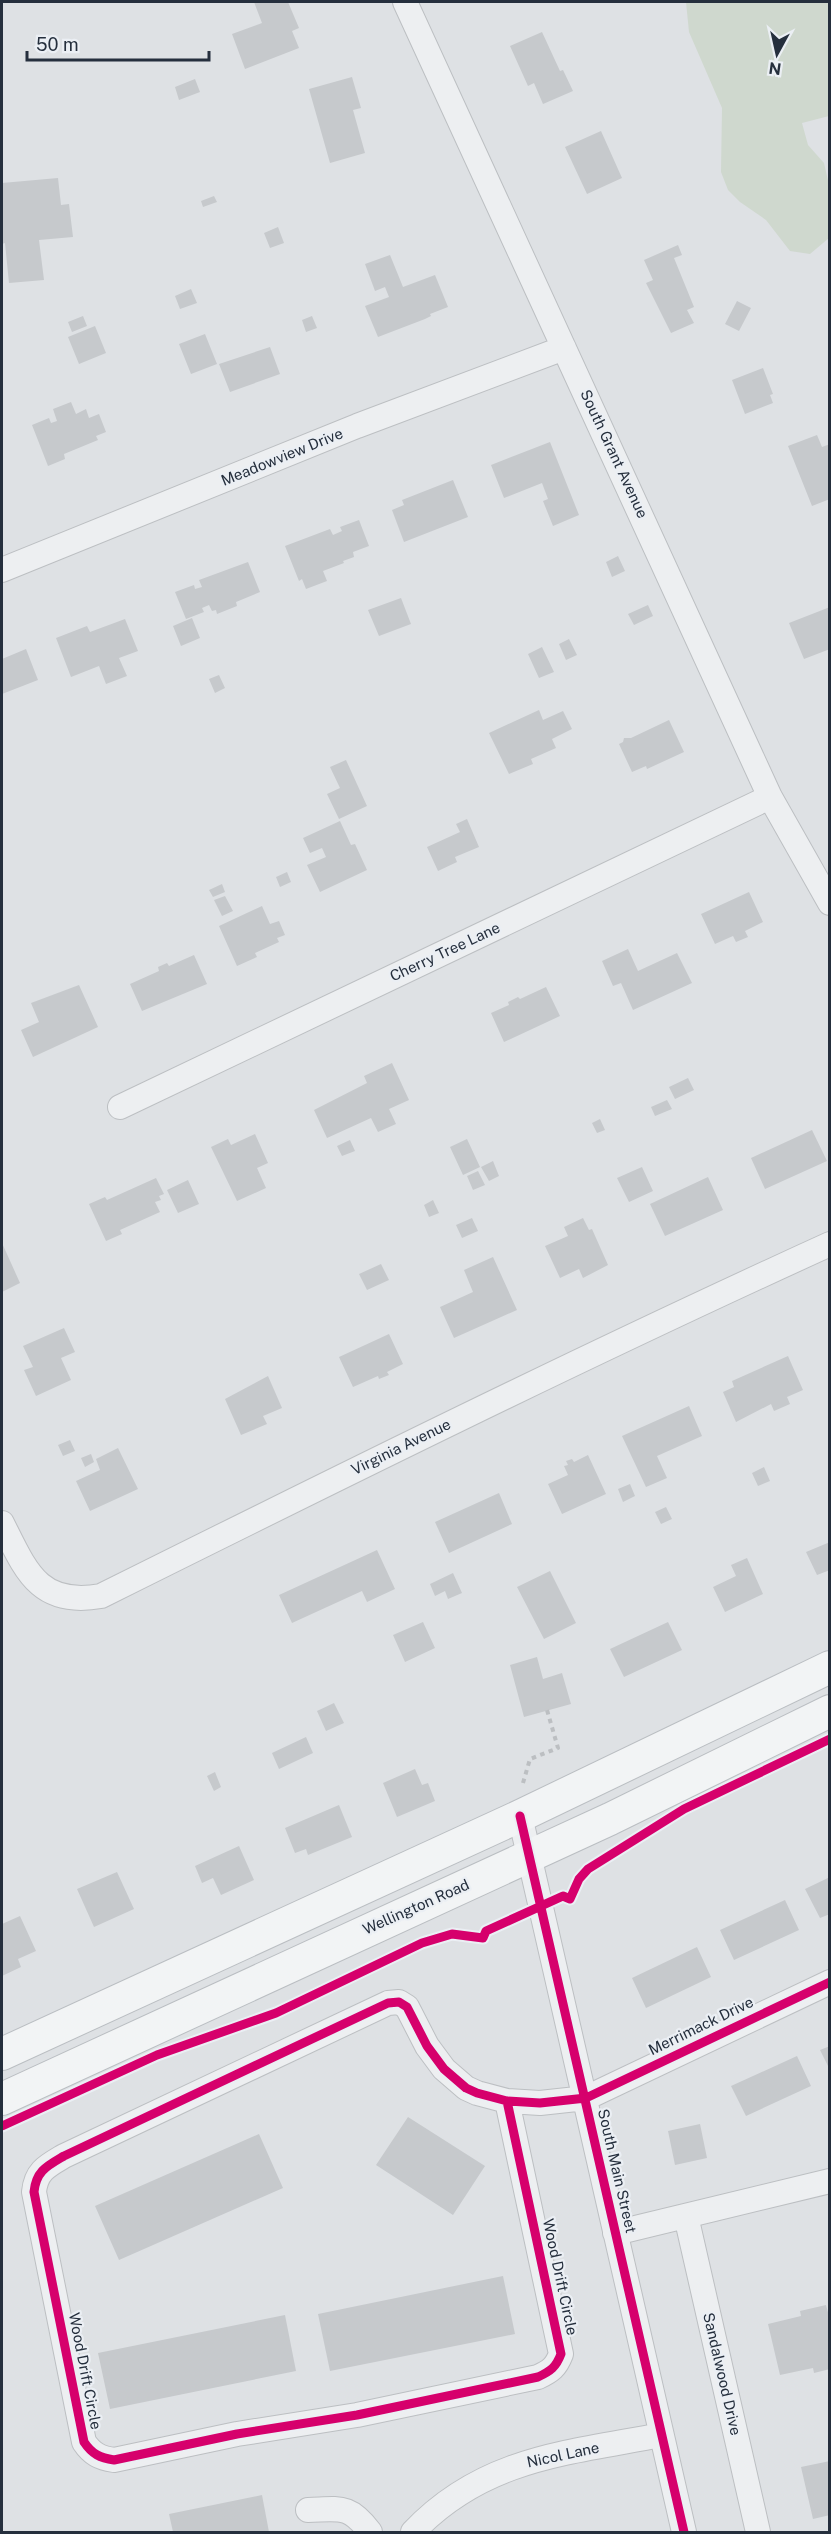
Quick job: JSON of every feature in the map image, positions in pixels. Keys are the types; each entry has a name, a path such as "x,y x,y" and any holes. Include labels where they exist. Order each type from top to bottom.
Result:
{"main road":[{"path":"2,2054 521,1802 830,1667"},
{"name":"Wellington Road","path":"2,2099 610,1819 830,1711"}],"street":[{"name":"South Grant Avenue","path":"405,2 770,797 830,903"},
{"name":"Meadowview Drive","path":"2,570 357,426 564,348"},
{"name":"Cherry Tree Lane","path":"120,1107 770,797"},
{"name":"Virginia Avenue","path":"2,1523 26,1570 45,1589 63,1597 82,1600 101,1596 432,1431 830,1244"},
{"name":"South Main Street","path":"521,1802 529,1856 684,2532"},
{"name":"Merrimack Drive","path":"585,2098 830,1982"},
{"name":"Wood Drift Circle","path":"507,2100 561,2354 550,2372 538,2377 357,2415 237,2434 114,2460 101,2458 90,2451 84,2442 34,2192 35,2180 41,2170 64,2156 388,2003 399,2002 407,2007 427,2046 444,2069 466,2088 477,2094 540,2103 585,2098"},
{"path":"615,2233 830,2181"},
{"name":"Sandalwood Drive","path":"686,2216 758,2532"},
{"name":"Nicol Lane","path":"412,2532 430,2514 465,2490 513,2467 543,2457 662,2435"},
{"path":"308,2510 352,2511 370,2532"}],"path":[{"path":"521,1802 530,1759 558,1748 547,1710"}],"shaded area":[{"path":"686,2 829,2 829,116 802,123 808,145 824,163 829,185 829,238 810,254 790,251 766,220 740,202 728,190 721,172 722,108 689,32"}],"building":[{"path":"254,2 288,2 299,28 292,31 299,48 245,69 232,34 262,23"},
{"path":"542,32 560,71 563,70 573,91 543,104 534,83 528,86 510,46"},
{"path":"352,77 361,108 353,110 365,153 330,163 309,89"},
{"path":"195,79 200,92 179,100 175,87"},
{"path":"601,131 622,178 587,194 565,147"},
{"path":"58,178 61,205 69,204 73,237 39,240 44,280 9,283 5,243 2,244 2,183"},
{"path":"214,196 217,202 203,207 201,201"},
{"path":"278,227 284,243 270,248 264,233"},
{"path":"678,245 682,255 674,258 694,307 687,310 694,323 671,333 646,283 653,280 644,260"},
{"path":"390,255 403,287 435,275 448,307 430,314 431,316 425,319 378,337 365,306 389,297 385,287 375,291 365,264"},
{"path":"191,289 197,303 180,309 175,296"},
{"path":"737,301 751,308 739,331 725,324"},
{"path":"83,316 87,326 72,332 68,322"},
{"path":"312,316 317,328 306,332 302,320"},
{"path":"95,326 106,353 79,364 68,337"},
{"path":"205,334 217,364 191,374 179,344"},
{"path":"270,347 280,374 230,392 219,364"},
{"path":"763,368 773,394 770,395 773,403 745,414 732,380"},
{"path":"71,402 76,414 86,409 89,418 99,414 106,432 96,436 98,440 64,454 65,459 48,466 32,425 49,418 51,423 57,421 53,409"},
{"path":"817,435 822,447 830,444 830,499 812,506 788,446"},
{"path":"550,442 579,515 553,526 543,501 548,499 542,483 504,498 491,465"},
{"path":"453,480 468,517 404,542 392,510 404,505 402,500"},
{"path":"359,520 369,546 353,552 354,557 343,561 344,563 323,571 327,581 306,589 302,579 299,581 285,546 330,529 333,535 342,531 340,527"},
{"path":"618,556 625,571 612,577 606,562"},
{"path":"248,562 260,592 236,602 237,606 217,614 216,610 212,611 209,605 202,608 204,612 186,619 175,592 194,585 195,589 202,587 199,580"},
{"path":"401,598 411,624 379,636 368,610"},
{"path":"648,605 653,616 634,625 628,614"},
{"path":"830,607 830,649 804,659 789,623"},
{"path":"192,618 200,638 181,646 173,626"},
{"path":"125,619 138,651 119,658 127,676 106,684 99,666 71,677 56,638 87,626 90,632"},
{"path":"569,639 577,655 566,660 559,644"},
{"path":"542,647 554,672 539,678 528,654"},
{"path":"26,649 38,680 2,694 2,659"},
{"path":"219,675 225,688 215,693 209,679"},
{"path":"539,710 543,720 563,711 572,729 552,739 556,748 531,759 533,764 509,774 489,733"},
{"path":"669,720 684,752 647,769 646,766 632,772 619,744 624,738 631,738"},
{"path":"346,760 367,806 339,819 327,794 340,788 330,767"},
{"path":"467,819 479,847 455,857 457,862 438,871 427,847 460,832 456,824"},
{"path":"340,821 351,845 355,844 367,870 320,892 307,865 326,857 322,848 310,853 303,838"},
{"path":"287,872 291,882 280,887 276,877"},
{"path":"222,884 225,892 213,897 209,890"},
{"path":"749,892 763,922 745,931 748,937 736,942 733,936 715,944 701,914"},
{"path":"225,896 233,911 222,916 214,900"},
{"path":"262,906 270,924 279,921 285,935 277,938 279,942 255,953 257,957 237,966 219,926"},
{"path":"628,949 638,971 677,953 692,983 633,1010 621,983 613,986 602,961"},
{"path":"194,955 207,984 142,1011 130,984 159,971 158,967 167,963 169,966"},
{"path":"79,985 98,1027 33,1057 21,1030 39,1022 31,1003"},
{"path":"546,987 560,1016 504,1042 491,1013 509,1005 508,1002 518,997 520,999"},
{"path":"392,1063 409,1100 389,1109 396,1124 378,1132 371,1118 327,1138 314,1110 367,1083 364,1076"},
{"path":"688,1078 694,1090 675,1099 669,1087"},
{"path":"667,1100 672,1109 655,1116 651,1107"},
{"path":"600,1119 605,1130 597,1133 592,1123"},
{"path":"812,1130 827,1161 765,1189 751,1158"},
{"path":"255,1134 268,1163 257,1168 266,1188 237,1201 211,1147 228,1139 231,1145"},
{"path":"467,1139 480,1167 463,1175 450,1147"},
{"path":"350,1140 355,1151 342,1156 337,1146"},
{"path":"493,1161 499,1176 489,1181 481,1167"},
{"path":"642,1167 653,1191 629,1202 617,1178"},
{"path":"478,1171 485,1185 473,1190 467,1176"},
{"path":"708,1177 723,1210 665,1236 650,1204"},
{"path":"156,1178 164,1194 159,1196 161,1200 155,1202 160,1212 120,1230 122,1234 106,1241 89,1204 105,1197 107,1200"},
{"path":"188,1180 199,1204 178,1213 167,1190"},
{"path":"433,1200 439,1213 429,1217 424,1205"},
{"path":"472,1218 478,1231 462,1238 456,1225"},
{"path":"583,1218 589,1230 592,1229 608,1265 583,1278 579,1269 560,1278 545,1246 568,1236 564,1227"},
{"path":"2,1243 20,1283 2,1292"},
{"path":"493,1257 517,1310 454,1338 440,1307 473,1292 464,1270"},
{"path":"381,1264 389,1280 367,1290 359,1274"},
{"path":"64,1328 75,1352 61,1358 71,1380 36,1396 24,1370 33,1367 23,1346"},
{"path":"389,1334 403,1364 387,1372 389,1375 379,1379 378,1376 353,1387 339,1357"},
{"path":"788,1356 803,1390 787,1397 790,1404 774,1411 771,1404 736,1422 723,1392 734,1387 732,1381"},
{"path":"268,1376 282,1408 263,1416 267,1424 241,1435 225,1399"},
{"path":"689,1406 702,1436 657,1456 667,1478 646,1487 622,1436"},
{"path":"70,1440 75,1451 63,1456 58,1445"},
{"path":"118,1448 138,1489 90,1511 76,1481 100,1470 96,1459"},
{"path":"91,1454 94,1462 85,1467 81,1458"},
{"path":"588,1455 606,1494 562,1514 548,1484 568,1475 564,1466 568,1465 566,1461 572,1459 574,1462"},
{"path":"764,1467 770,1481 758,1486 752,1473"},
{"path":"630,1484 635,1496 623,1502 618,1489"},
{"path":"499,1493 512,1524 449,1553 435,1522"},
{"path":"666,1507 672,1519 661,1524 655,1512"},
{"path":"830,1542 830,1570 817,1575 806,1552"},
{"path":"377,1550 395,1589 367,1602 362,1591 292,1623 279,1595"},
{"path":"747,1558 763,1594 725,1612 713,1587 736,1576 731,1565"},
{"path":"550,1571 576,1623 544,1639 517,1587"},
{"path":"453,1573 462,1593 448,1599 445,1591 435,1596 430,1584"},
{"path":"423,1622 435,1648 405,1662 393,1635"},
{"path":"668,1622 682,1650 624,1677 610,1649"},
{"path":"537,1657 543,1679 562,1673 571,1704 524,1717 510,1665"},
{"path":"334,1703 344,1723 326,1731 317,1711"},
{"path":"306,1737 313,1753 279,1769 272,1753"},
{"path":"415,1769 422,1785 428,1783 435,1801 397,1817 383,1783"},
{"path":"215,1772 221,1787 214,1791 207,1776"},
{"path":"339,1805 352,1837 308,1855 306,1849 295,1853 285,1828"},
{"path":"239,1846 254,1880 221,1895 213,1878 202,1883 195,1866"},
{"path":"117,1872 134,1909 94,1927 77,1889"},
{"path":"830,1877 830,1914 820,1918 805,1889"},
{"path":"785,1900 799,1930 734,1960 720,1930"},
{"path":"20,1916 36,1951 18,1959 21,1967 2,1976 2,1924"},
{"path":"697,1947 711,1977 646,2008 632,1978"},
{"path":"830,2046 830,2070 820,2050"},
{"path":"797,2056 811,2086 746,2116 731,2086"},
{"path":"408,2117 485,2166 453,2215 376,2165"},
{"path":"700,2124 707,2158 675,2165 668,2131"},
{"path":"259,2134 283,2188 119,2260 95,2206"},
{"path":"503,2276 515,2334 330,2371 318,2314"},
{"path":"826,2305 830,2320 830,2369 814,2373 813,2368 780,2375 768,2324 801,2316 800,2311"},
{"path":"285,2315 296,2371 110,2409 98,2353"},
{"path":"830,2461 830,2515 813,2519 801,2467"},
{"path":"262,2495 269,2532 173,2532 169,2514"}],"cycle path":[{"path":"2,2126 157,2055 276,2013 422,1943 452,1934 483,1938 486,1931 563,1896 570,1899 579,1879 588,1869 684,1809 830,1739"},
{"path":"520,1816 684,2532"},
{"path":"507,2101 561,2354 550,2371 538,2377 357,2415 237,2434 114,2460 97,2455 90,2450 84,2442 34,2192 40,2174 52,2163 388,2003 399,2002 407,2007 427,2046 444,2069 466,2088 507,2101 540,2103 586,2098 830,1982"}]}
